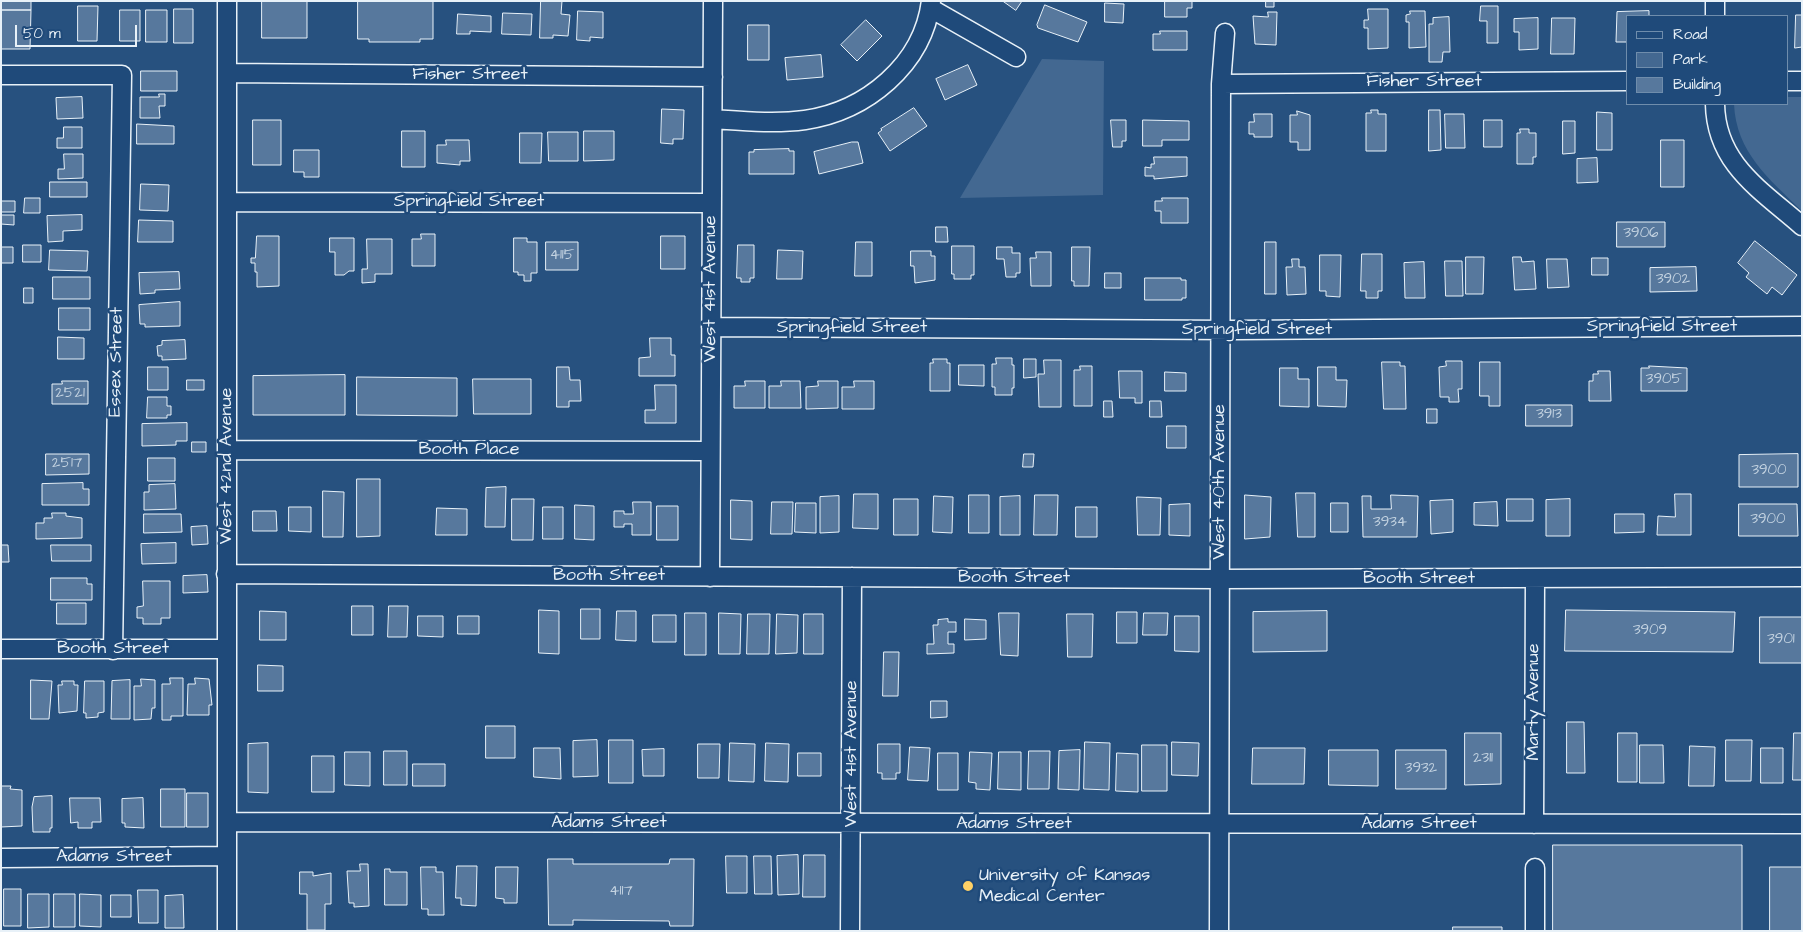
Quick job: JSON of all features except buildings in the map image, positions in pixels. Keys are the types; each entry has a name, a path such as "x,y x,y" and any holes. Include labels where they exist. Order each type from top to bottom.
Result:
{"street":[{"name":"West 42nd Avenue","path":"226,931 227,1"},
{"name":"West 41st Avenue","path":"710,577 713,1"},
{"path":"1715,1 1715,15"},
{"path":"713,119 804,120 838,112 866,99 886,84 912,54 924,29 930,5 1016,57"},
{"name":"West 40th Avenue","path":"1219,931 1221,84 1225,33"},
{"name":"Fisher Street","path":"227,73 713,77"},
{"name":"Essex Street","path":"1,75 122,75 113,650"},
{"name":"Fisher Street","path":"1221,84 1626,81"},
{"path":"1788,81 1802,81"},
{"path":"1715,105 1716,120 1722,145 1732,162 1743,175 1802,226"},
{"name":"Springfield Street","path":"227,202 712,203"},
{"name":"Springfield Street","path":"712,327 1220,330 1802,326"},
{"name":"Booth Place","path":"227,450 710,451"},
{"name":"Booth Street","path":"226,574 1219,579 1802,577"},
{"name":"West 41st Avenue","path":"850,931 852,577"},
{"name":"Marty Avenue","path":"1534,579 1534,824"},
{"name":"Booth Street","path":"1,649 226,649"},
{"name":"Adams Street","path":"227,822 1802,824"},
{"name":"Adams Street","path":"1,858 227,856"},
{"path":"1535,868 1535,931"}],"green space":[{"path":"1042,59 1104,61 1103,195 960,198"},
{"path":"1788,97 1802,97 1802,211 1756,163 1748,151 1736,121 1734,105 1788,105"}],"place":[{"name":"University of Kansas Medical Center","path":"968,886"}]}
